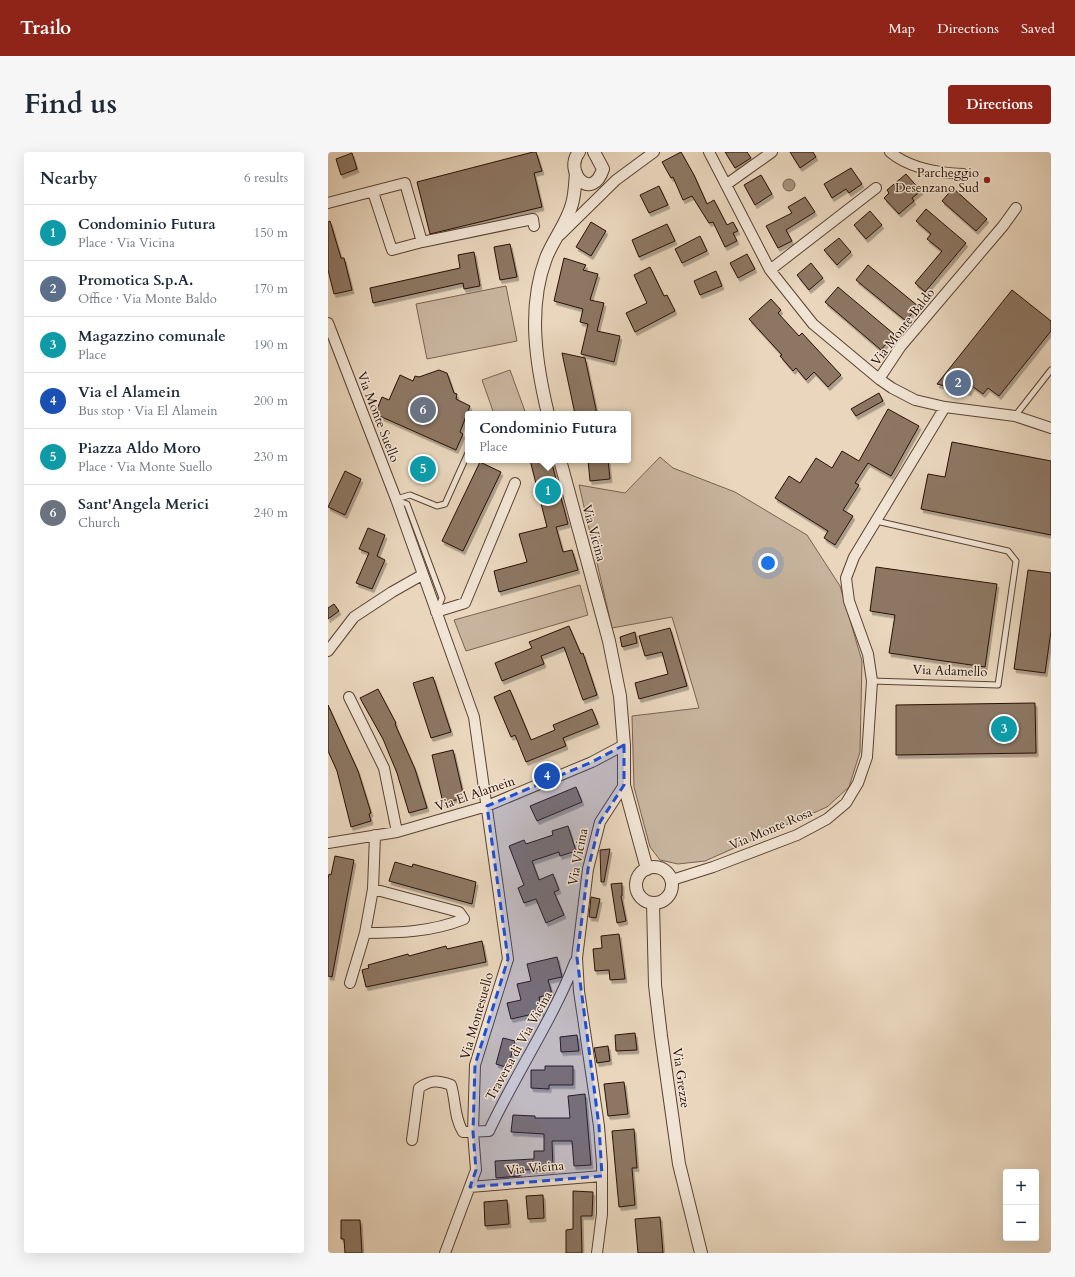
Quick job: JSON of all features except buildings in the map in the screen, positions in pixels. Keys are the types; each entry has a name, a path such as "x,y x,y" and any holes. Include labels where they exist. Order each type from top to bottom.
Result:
{"street":[{"path":"572,203 576,173 575,161 579,152"},
{"path":"547,411 539,373 536,344 535,308 540,280 546,258 572,203 588,184 596,182 600,176 603,169 595,152"},
{"path":"556,239 616,180 654,152"},
{"name":"Via Monte Baldo","path":"709,152 727,184 770,270 813,324 879,379 901,346 1003,226 1016,208"},
{"path":"727,184 772,152"},
{"path":"890,152 914,165 934,172 963,174"},
{"path":"576,173 579,179 588,184"},
{"path":"600,176 616,180"},
{"path":"328,203 373,192 404,182 422,242"},
{"path":"770,270 876,188"},
{"path":"373,192 392,250 422,242 533,219 534,226"},
{"name":"Via Monte Suello","path":"328,323 396,499 474,717 487,806"},
{"path":"879,379 892,388 915,400 945,408 1015,416 1051,428"},
{"path":"872,681 868,654 849,601 846,578 854,557 945,408"},
{"name":"Via Vicina","path":"561,463 609,641 620,696 624,745 624,785 600,822 588,869 577,958 579,991 599,1126 602,1176 602,1214 597,1253"},
{"path":"436,612 465,603 515,483"},
{"path":"328,652 354,617 422,574"},
{"name":"Via Monte Rosa","path":"672,880 713,867 797,835 827,819 846,804 858,782 867,757 872,681"},
{"path":"349,697 384,768 398,832"},
{"name":"Via El Alamein","path":"328,842 398,832 487,806 592,762 624,745"},
{"path":"624,785 647,869"},
{"name":"Via Montesuello","path":"445,1253 476,1170 472,1132 475,1065 508,959 487,806"},
{"path":"350,984 365,933 373,889 375,835"},
{"path":"653,867 665,870 672,880 673,886 669,897 659,903 653,903 642,899 636,888 638,877 647,869 653,867"},
{"path":"365,933 399,934 448,925 464,919 459,912 373,889"},
{"name":"Via Grezze","path":"653,903 655,984 664,1058 679,1164 701,1253"},
{"name":"Traversa di Via Vicina","path":"472,1132 489,1131 504,1098 563,994 577,958"},
{"path":"412,1140 418,1088 429,1081 440,1080 451,1085 456,1099 457,1123 463,1132 472,1132"},
{"name":"Via Vicina","path":"470,1187 602,1176"}],"lane":[{"path":"1015,416 1051,370"},
{"path":"396,499 410,495 437,506 445,504 465,459"},
{"path":"396,499 407,504 442,598 436,612"},
{"name":"Via Adamello","path":"872,681 998,685 1016,560 1008,551 876,521"}],"highlighted area":[{"path":"624,745 624,785 600,822 588,869 577,958 599,1126 602,1176 470,1187 476,1170 473,1132 475,1065 508,959 487,806 592,762"}],"shaded area":[{"path":"787,179 791,179 795,185 791,191 787,191 783,187 783,183"},
{"path":"506,286 517,341 427,359 416,304"},
{"path":"510,370 525,411 493,411 482,380"},
{"path":"660,457 673,468 735,492 807,535 840,586 862,661 860,752 849,787 827,807 705,861 678,864 660,860 650,847 634,787 632,716 699,708 672,617 612,628 579,485 625,493"},
{"path":"580,585 588,615 466,651 454,620"}],"place":[{"name":"Parcheggio Desenzano Sud","path":"987,180"},
{"name":"Promotica S.p.A.","path":"958,383"},
{"name":"Sant'Angela Merici","path":"423,410"},
{"name":"Piazza Aldo Moro","path":"423,469"},
{"name":"Condominio Futura","path":"548,491"},
{"name":"Magazzino comunale","path":"1004,729"},
{"name":"Via el Alamein","path":"547,776"}]}
